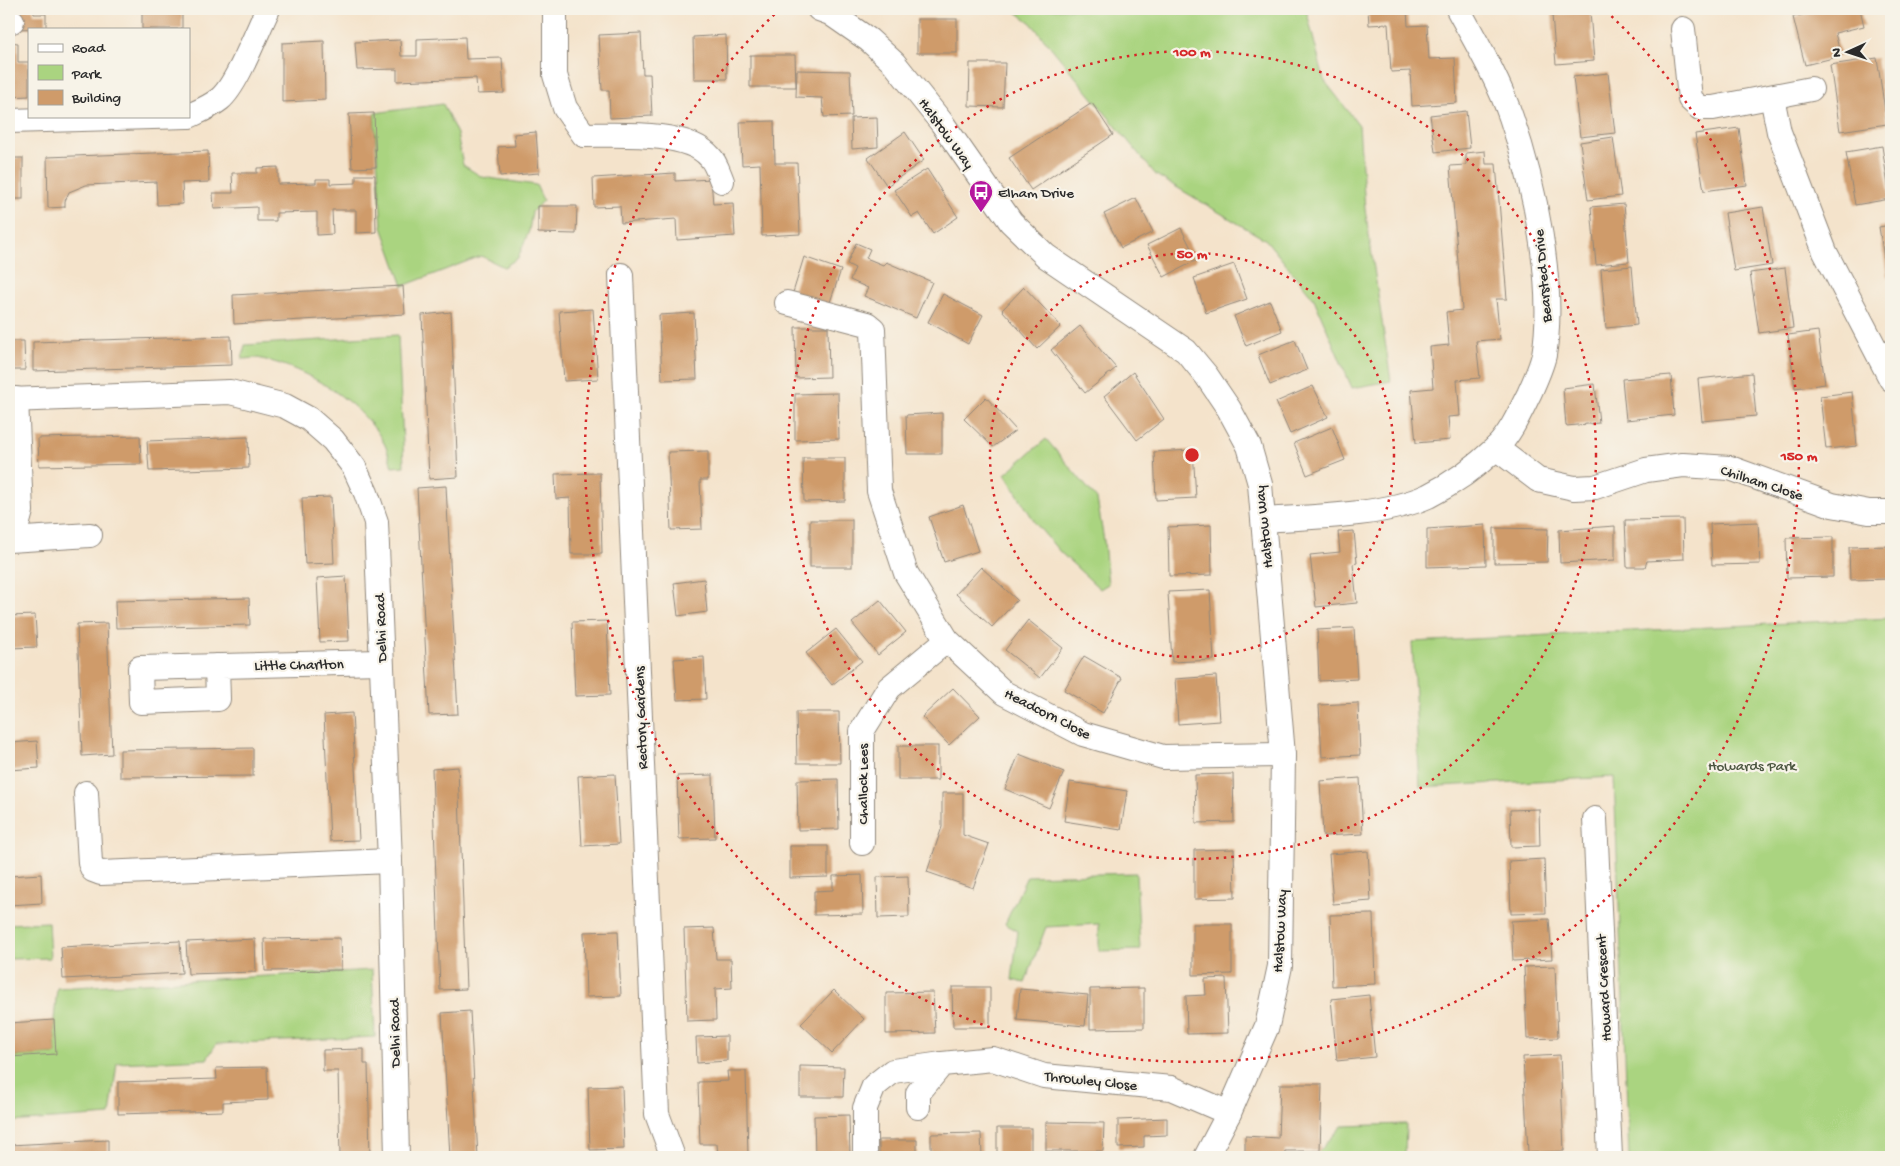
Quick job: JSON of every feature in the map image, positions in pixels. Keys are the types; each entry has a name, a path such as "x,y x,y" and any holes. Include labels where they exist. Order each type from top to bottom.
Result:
{"street":[{"path":"190,115 207,108 221,98 231,86 268,9"},
{"path":"555,9 554,75 565,108 584,135 657,136 691,144 710,156 722,181"},
{"name":"Halstow Way","path":"819,9 830,12 870,40 894,63 942,123 1011,222 1046,256 1186,351 1206,375 1229,409 1249,446 1260,484 1264,520 1283,755 1280,966 1267,1026 1229,1113 1206,1157"},
{"name":"Bearsted Drive","path":"1264,520 1326,516 1389,508 1426,496 1457,480 1496,448 1510,430 1536,380 1544,356 1548,309 1542,247 1529,172 1507,107 1484,55 1458,9"},
{"path":"1683,29 1690,99 1700,108 1713,108 1811,89"},
{"path":"1772,96 1779,132 1826,252 1891,379"},
{"path":"9,121 116,118"},
{"name":"Rectory Gardens","path":"621,275 657,1114 673,1157"},
{"name":"Headcorn Close","path":"787,303 867,324 873,329 879,491 906,573 947,640 1004,692 1083,734 1162,757 1283,755"},
{"name":"Delhi Road","path":"9,533 18,522 20,511 13,399 230,392 285,406 309,420 333,440 354,467 376,522 390,861 397,1157"},
{"name":"Chilham Close","path":"1496,448 1538,480 1574,488 1595,487 1646,470 1682,466 1714,466 1730,468 1832,505 1869,512 1891,512"},
{"path":"9,540 90,535"},
{"name":"Challock Lees","path":"862,843 862,731 889,688 947,640"},
{"name":"Little Charlton","path":"217,666 381,662"},
{"path":"86,793 90,863 93,870 101,873 390,861"},
{"name":"Howard Crescent","path":"1595,819 1610,1157"},
{"name":"Throwley Close","path":"865,1152 865,1108 874,1086 893,1071 942,1064 993,1059 1044,1076 1171,1088 1229,1113"},
{"path":"918,1107 918,1094 942,1064"}],"green space":[{"path":"1012,9 1306,9 1324,80 1359,125 1365,209 1391,381 1352,388 1314,299 1266,240 1156,175 1031,23"},
{"path":"443,104 457,134 463,165 482,177 536,185 543,200 532,212 529,231 518,258 504,267 481,256 403,286 382,227 374,113"},
{"path":"398,335 404,466 392,467 386,447 375,430 363,415 332,390 297,370 260,358 242,359 245,345"},
{"path":"1046,439 1097,499 1104,541 1108,584 1100,589 1060,552 1036,524 1005,474"},
{"name":"Howards Park","path":"1891,618 1891,1157 1629,1157 1614,777 1420,787 1412,642"},
{"path":"1136,873 1140,950 1099,951 1099,924 1046,927 1025,983 1012,980 1018,931 1005,924 1027,876"},
{"path":"48,922 50,958 9,959 9,924"},
{"path":"372,970 375,1037 216,1044 207,1059 117,1063 110,1115 9,1122 9,1057 56,1054 54,1020 57,988"},
{"path":"1406,1124 1405,1157 1314,1157 1342,1126"}],"building":[{"path":"18,9 33,9 34,14 46,14 46,28 18,29"},
{"path":"142,9 182,9 182,28 142,28"},
{"path":"1368,9 1407,9 1408,26 1427,25 1429,59 1455,58 1457,103 1412,106 1410,71 1391,72 1388,24 1369,25"},
{"path":"1828,9 1860,9 1864,26 1835,33 1841,56 1805,65 1793,17"},
{"path":"1590,12 1594,61 1556,64 1552,15"},
{"path":"917,19 957,19 957,53 917,53"},
{"path":"641,33 643,74 650,74 652,116 610,118 609,90 602,90 599,35"},
{"path":"726,35 727,79 694,79 693,37"},
{"path":"465,37 466,59 502,58 504,93 477,94 476,78 397,81 397,69 357,70 355,42 400,40 401,56 417,56 417,39"},
{"path":"324,41 325,100 282,102 282,43"},
{"path":"9,42 18,43 18,62 28,62 28,96 9,97"},
{"path":"750,55 795,55 796,87 750,87"},
{"path":"1877,58 1887,124 1840,131 1830,65"},
{"path":"970,63 1005,63 1003,107 969,106"},
{"path":"797,70 850,71 852,116 824,117 822,98 796,97"},
{"path":"1608,73 1615,133 1580,137 1573,77"},
{"path":"1092,103 1113,135 1031,190 1009,158"},
{"path":"1466,111 1470,148 1435,152 1430,115"},
{"path":"374,113 376,167 352,168 349,114"},
{"path":"877,117 878,147 852,149 851,118"},
{"path":"774,121 775,163 797,163 800,234 762,236 760,164 742,165 740,122"},
{"path":"1739,128 1747,185 1704,191 1695,134"},
{"path":"536,132 539,173 500,176 498,147 515,146 514,134"},
{"path":"905,132 924,160 887,186 868,158"},
{"path":"1613,137 1621,196 1588,200 1580,142"},
{"path":"1882,146 1890,199 1855,205 1846,152"},
{"path":"208,151 209,182 182,183 183,204 157,205 156,182 86,185 69,192 65,201 65,207 48,208 47,157"},
{"path":"1485,151 1486,164 1496,164 1507,299 1496,299 1500,339 1476,341 1480,378 1457,380 1460,416 1448,417 1450,440 1416,443 1411,390 1433,388 1430,347 1449,345 1446,312 1462,310 1450,166 1466,165 1466,153"},
{"path":"9,158 23,158 23,199 9,199"},
{"path":"278,167 278,184 316,183 316,179 330,179 330,184 356,183 356,175 375,175 376,232 356,233 356,210 332,210 333,234 317,235 317,212 276,213 276,221 257,221 257,207 214,209 213,193 233,193 232,173 257,173 257,168"},
{"path":"927,169 958,217 933,234 919,213 912,217 894,190"},
{"path":"675,173 675,181 711,179 713,204 733,203 735,236 677,240 676,219 621,223 620,206 594,207 593,178"},
{"path":"1136,198 1153,232 1121,248 1104,214"},
{"path":"1624,204 1629,262 1596,265 1591,207"},
{"path":"538,206 577,206 576,234 538,233"},
{"path":"1763,207 1772,265 1734,271 1725,213"},
{"path":"1891,225 1891,276 1887,277 1879,227"},
{"path":"1181,228 1197,260 1164,277 1147,245"},
{"path":"856,243 870,249 866,258 883,265 886,262 932,282 916,318 864,296 868,288 850,280 855,268 847,264"},
{"path":"804,257 841,270 827,311 791,299"},
{"path":"1234,264 1247,299 1206,313 1194,278"},
{"path":"1632,266 1637,325 1606,328 1601,269"},
{"path":"1785,268 1793,328 1759,333 1750,273"},
{"path":"403,286 405,314 234,324 233,295"},
{"path":"1024,287 1061,326 1037,349 1002,310"},
{"path":"943,294 983,315 968,344 928,322"},
{"path":"1270,301 1282,331 1246,346 1234,316"},
{"path":"593,309 598,379 564,381 559,311"},
{"path":"451,312 458,477 429,479 422,315"},
{"path":"694,313 697,379 662,380 659,315"},
{"path":"1080,326 1116,368 1085,393 1051,350"},
{"path":"795,327 828,327 829,377 796,378"},
{"path":"1818,331 1825,384 1795,388 1788,335"},
{"path":"231,336 232,365 33,371 33,342"},
{"path":"1295,340 1307,370 1270,385 1258,355"},
{"path":"9,341 24,341 25,370 9,370"},
{"path":"1133,372 1164,419 1137,440 1104,396"},
{"path":"1752,373 1756,416 1702,421 1698,379"},
{"path":"1671,375 1674,415 1626,420 1622,379"},
{"path":"1595,384 1599,423 1566,426 1563,388"},
{"path":"1313,386 1328,417 1290,434 1276,402"},
{"path":"1852,392 1857,446 1826,449 1820,396"},
{"path":"838,393 839,439 795,440 795,394"},
{"path":"986,397 1016,430 993,447 964,419"},
{"path":"942,413 942,454 907,454 906,415"},
{"path":"1332,427 1345,460 1307,475 1294,443"},
{"path":"140,436 141,464 39,466 38,438"},
{"path":"248,437 249,468 149,471 147,441"},
{"path":"1193,450 1196,498 1156,500 1154,452"},
{"path":"708,451 708,480 700,480 702,529 671,530 668,452"},
{"path":"803,458 845,458 845,501 804,502"},
{"path":"600,473 602,554 571,554 570,498 556,499 555,474"},
{"path":"446,486 458,714 429,715 417,488"},
{"path":"331,497 334,563 305,564 302,498"},
{"path":"963,505 978,551 944,562 929,517"},
{"path":"1683,519 1684,559 1647,561 1645,567 1627,567 1625,520"},
{"path":"810,520 852,520 852,567 810,567"},
{"path":"1758,522 1760,564 1712,565 1710,524"},
{"path":"1211,525 1212,575 1169,576 1168,527"},
{"path":"1485,525 1486,565 1427,567 1427,529"},
{"path":"1615,526 1615,560 1560,563 1559,530"},
{"path":"1494,528 1548,529 1547,562 1494,563"},
{"path":"1354,531 1357,563 1353,564 1357,603 1316,607 1310,555 1340,552 1338,532"},
{"path":"1833,537 1833,577 1787,578 1786,538"},
{"path":"1891,546 1891,579 1850,580 1849,547"},
{"path":"981,567 1017,600 992,627 956,594"},
{"path":"346,576 349,641 320,642 317,578"},
{"path":"704,579 707,612 678,616 674,583"},
{"path":"1210,590 1214,660 1172,662 1168,592"},
{"path":"249,598 250,625 116,628 115,601"},
{"path":"880,600 906,632 878,655 852,623"},
{"path":"35,615 37,647 9,648 9,616"},
{"path":"1028,620 1063,648 1040,678 1005,650"},
{"path":"607,621 610,695 575,696 572,622"},
{"path":"107,623 112,754 82,756 77,624"},
{"path":"1354,628 1357,679 1319,681 1317,630"},
{"path":"836,629 862,661 832,685 806,653"},
{"path":"1084,656 1122,678 1103,713 1064,690"},
{"path":"704,657 706,699 677,700 674,659"},
{"path":"1216,676 1219,721 1178,724 1175,679"},
{"path":"953,688 980,716 949,745 922,717"},
{"path":"1358,703 1360,755 1322,757 1319,705"},
{"path":"796,712 839,712 840,763 797,763"},
{"path":"352,713 359,840 330,841 324,715"},
{"path":"37,741 39,768 9,770 9,743"},
{"path":"898,746 938,746 938,780 898,780"},
{"path":"253,748 253,776 120,777 120,750"},
{"path":"1019,754 1064,772 1049,808 1005,789"},
{"path":"458,767 466,989 440,990 432,769"},
{"path":"615,774 619,844 582,846 578,776"},
{"path":"1233,774 1234,822 1196,823 1195,775"},
{"path":"713,775 715,838 679,839 677,776"},
{"path":"1360,778 1363,834 1323,836 1320,781"},
{"path":"838,779 839,829 798,830 797,780"},
{"path":"1070,782 1127,791 1121,830 1064,821"},
{"path":"942,793 963,793 963,835 989,844 973,888 927,872 942,827"},
{"path":"1539,809 1540,846 1511,847 1510,810"},
{"path":"790,846 828,846 828,877 790,878"},
{"path":"1234,849 1235,898 1194,899 1194,850"},
{"path":"1368,851 1371,901 1333,904 1329,854"},
{"path":"1544,859 1546,913 1511,914 1509,861"},
{"path":"41,874 42,903 9,905 9,876"},
{"path":"862,875 863,914 814,915 814,891 833,890 833,876"},
{"path":"908,876 909,917 878,918 877,877"},
{"path":"1373,914 1375,984 1332,986 1330,915"},
{"path":"1549,919 1552,959 1513,961 1511,921"},
{"path":"1193,924 1232,924 1232,974 1193,975"},
{"path":"714,928 716,959 731,959 732,988 715,989 716,1020 687,1021 684,929"},
{"path":"618,931 621,996 586,997 584,932"},
{"path":"340,938 341,970 265,971 264,939"},
{"path":"255,939 256,972 188,974 186,942"},
{"path":"180,941 182,973 63,979 61,947"},
{"path":"1555,966 1558,1038 1527,1039 1524,967"},
{"path":"1226,978 1228,1033 1187,1034 1186,996 1206,995 1205,979"},
{"path":"952,987 990,987 990,1027 953,1027"},
{"path":"1144,988 1144,1028 1090,1029 1090,989"},
{"path":"1020,989 1088,995 1085,1026 1017,1020"},
{"path":"834,990 864,1019 832,1053 801,1024"},
{"path":"933,992 935,1033 886,1034 886,993"},
{"path":"1369,995 1375,1057 1337,1061 1331,999"},
{"path":"470,1011 478,1157 450,1157 442,1013"},
{"path":"54,1020 56,1054 9,1057 9,1023"},
{"path":"727,1036 727,1061 697,1063 696,1037"},
{"path":"364,1049 364,1064 368,1064 370,1157 340,1157 338,1071 323,1071 323,1050"},
{"path":"1560,1055 1564,1151 1528,1153 1523,1057"},
{"path":"800,1066 844,1067 843,1097 800,1097"},
{"path":"267,1067 268,1100 223,1102 223,1111 118,1114 118,1082 217,1079 216,1068"},
{"path":"727,1071 746,1071 748,1157 718,1157 717,1144 700,1144 698,1082 728,1081"},
{"path":"1280,1084 1322,1084 1320,1151 1285,1151 1284,1157 1245,1157 1245,1136 1278,1138"},
{"path":"622,1086 624,1149 590,1150 588,1087"},
{"path":"849,1115 850,1157 815,1157 814,1116"},
{"path":"1167,1118 1167,1135 1144,1136 1144,1147 1118,1148 1118,1120"},
{"path":"1046,1122 1104,1123 1103,1151 1046,1151"},
{"path":"997,1128 1031,1128 1031,1157 997,1157"},
{"path":"981,1133 982,1157 931,1157 931,1134"},
{"path":"108,1140 108,1157 9,1157 9,1145"},
{"path":"879,1140 917,1140 917,1157 879,1157"}],"place":[{"name":"Elham Drive","path":"981,213"}]}
